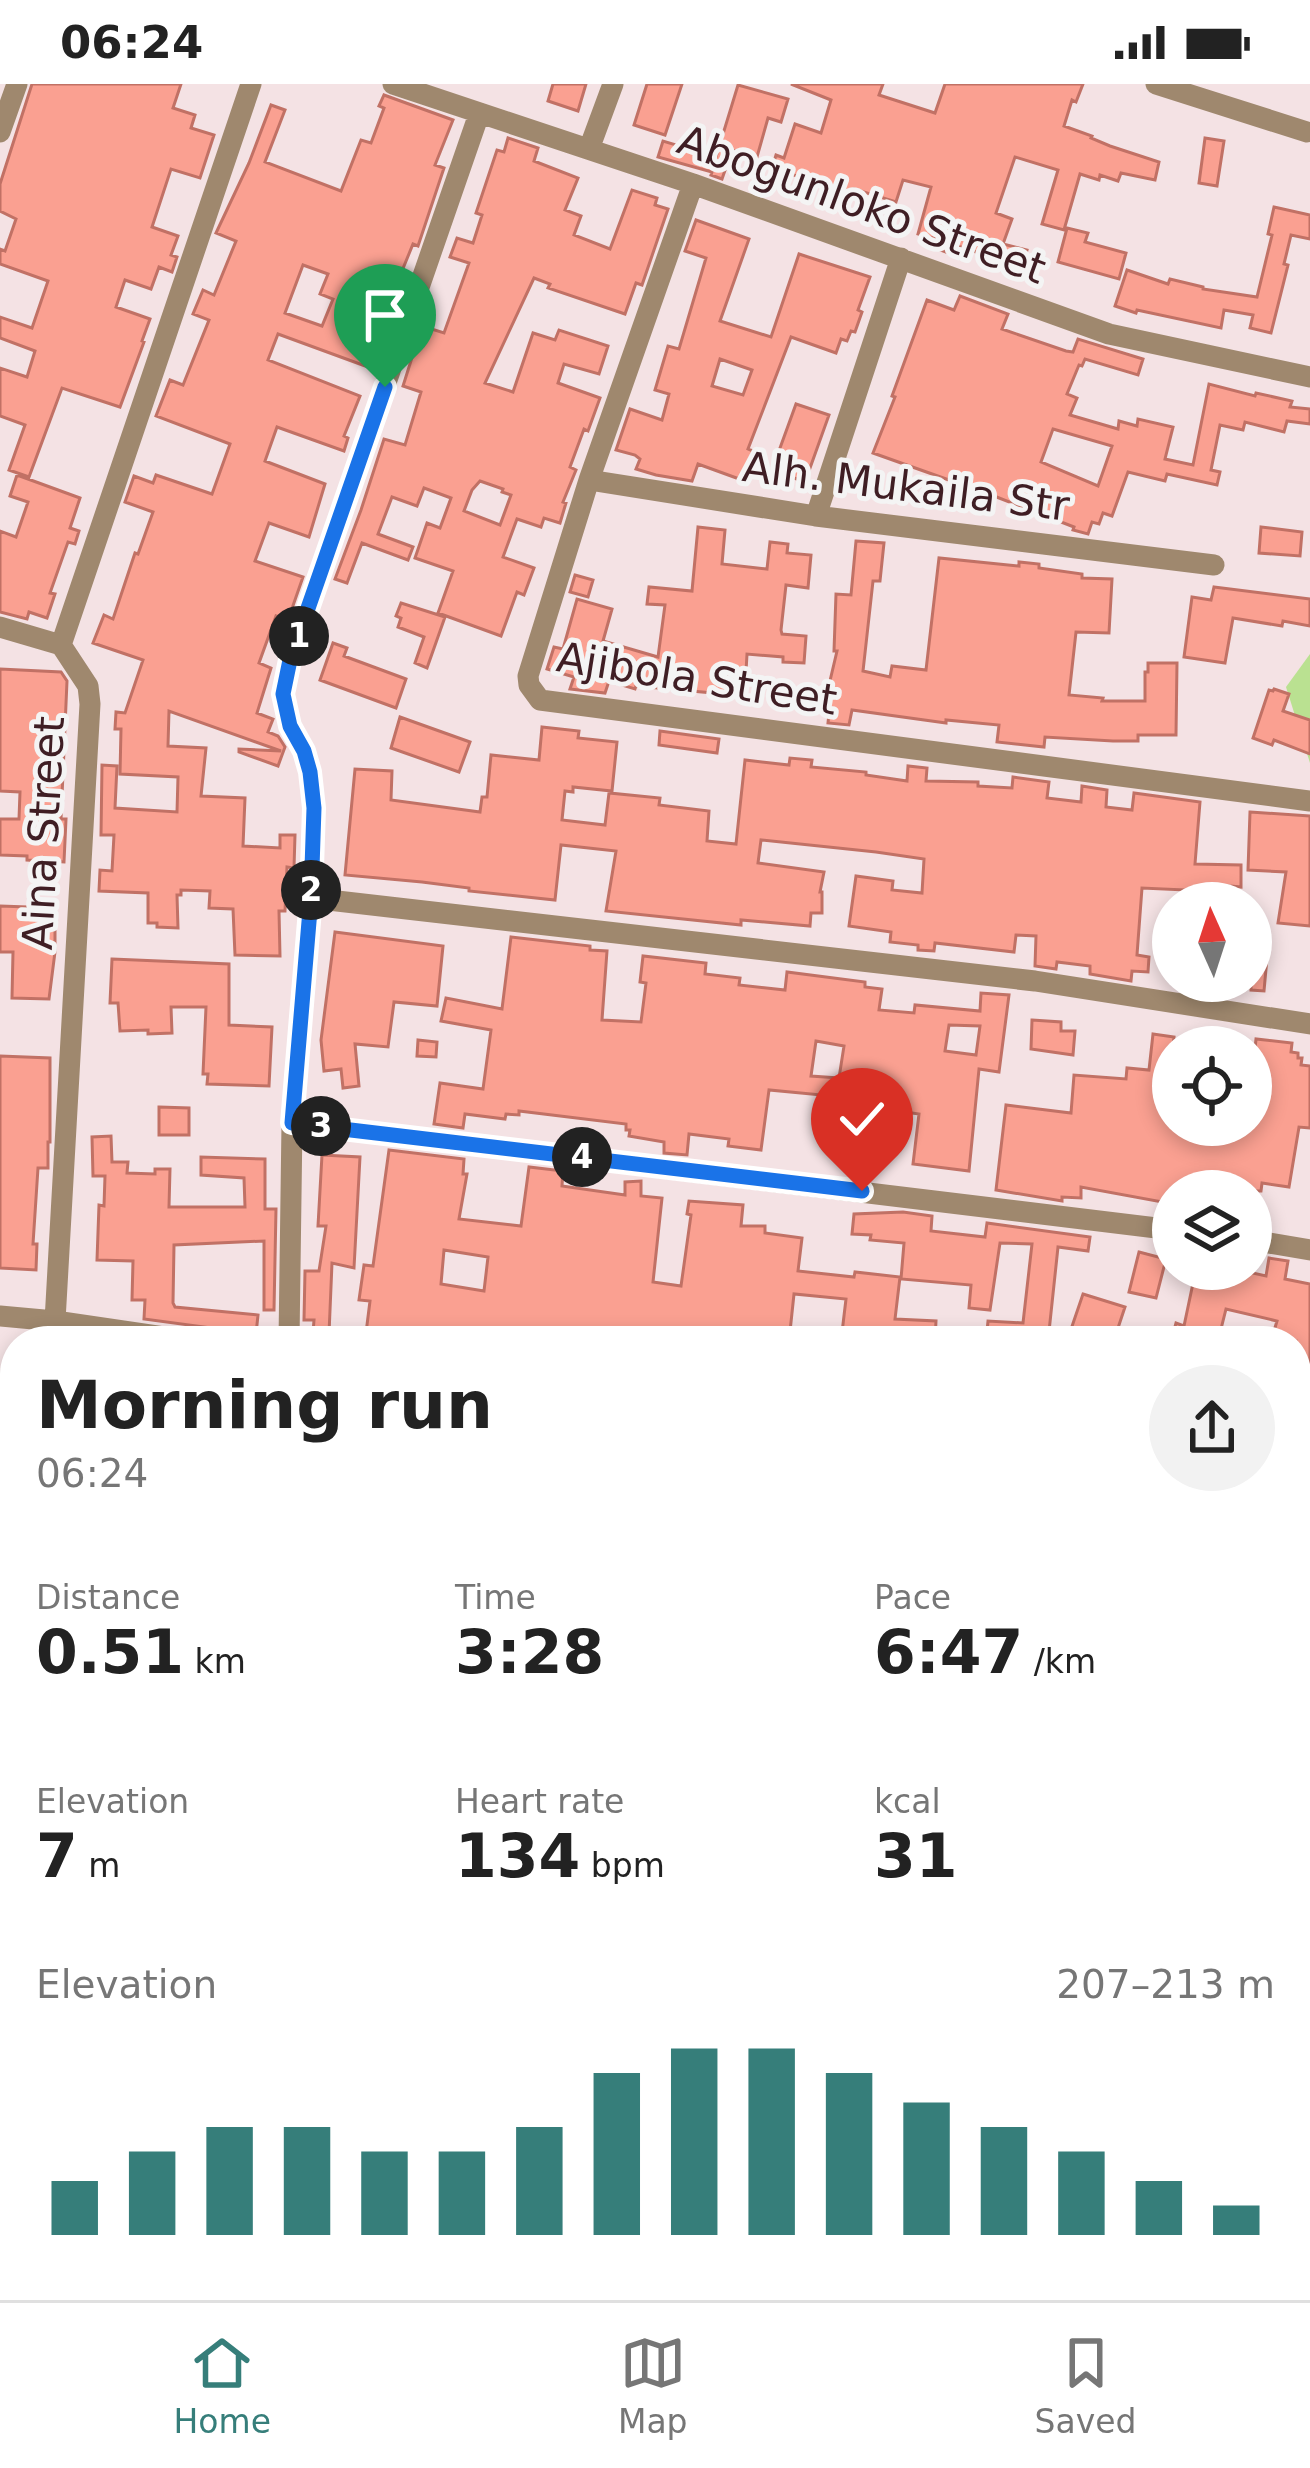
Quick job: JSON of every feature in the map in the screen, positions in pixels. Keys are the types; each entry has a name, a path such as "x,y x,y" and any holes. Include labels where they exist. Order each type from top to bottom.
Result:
{"street":[{"path":"0,131 17,84"},
{"path":"0,627 61,645 251,84"},
{"name":"Abogunloko Street","path":"393,84 693,184 1108,334 1310,376"},
{"path":"589,149 613,84"},
{"path":"1156,84 1307,132"},
{"path":"289,1326 292,1123 314,808 310,772 290,726 283,694 290,660 479,114"},
{"name":"Ajibola Street","path":"693,184 589,480 528,676 540,700 1310,801"},
{"path":"817,516 901,258"},
{"name":"Alh. Mukaila Str","path":"589,480 817,516 1214,565"},
{"name":"Aina Street","path":"55,1321 90,704 88,686 61,645"},
{"path":"311,898 1035,982 1310,1024"},
{"path":"292,1123 1152,1227"},
{"path":"1272,1244 1310,1250"},
{"path":"0,1316 68,1326"}],"green space":[{"path":"1310,654 1310,763 1286,687"}],"building":[{"path":"32,84 181,84 173,108 195,115 191,128 214,135 200,178 171,169 152,227 178,236 171,255 177,257 172,272 159,267 151,289 125,280 116,307 150,319 120,407 62,388 29,477 9,470 25,425 0,416 0,368 27,377 35,351 0,338 0,317 32,328 48,281 0,264 0,249 5,251 16,219 0,211 0,184"},
{"path":"553,84 586,84 578,111 548,101"},
{"path":"647,84 682,84 665,135 634,125"},
{"path":"791,84 883,84 879,95 935,113 945,84 1083,84 1064,126 1159,162 1155,180 1121,173 1118,181 1100,175 1099,180 1080,174 1064,230 1042,224 1058,170 1015,157 996,213 1012,219 1003,244 1027,250 1021,273 1004,268 1006,262 958,246 954,255 940,250 944,241 918,234 931,187 903,180 896,202 854,189 853,194 772,168 776,155 784,158 795,124 821,133 831,100"},
{"path":"738,85 788,99 781,122 768,118 757,157 732,150 722,179 658,157 663,141 716,157"},
{"path":"384,95 453,120 435,165 444,168 418,246 413,244 368,367 278,334 268,360 360,396 344,436 348,438 344,451 277,427 265,461 325,484 309,537 269,523 255,561 303,577 288,620 276,616 259,663 271,668 257,713 273,719 268,732 278,736 285,747 278,766 239,749 281,751 169,711 168,746 206,748 201,796 245,798 243,846 280,848 280,835 295,835 294,868 287,867 285,911 279,911 280,956 235,955 233,909 209,908 210,891 181,890 178,928 148,923 148,893 99,891 100,870 112,871 114,835 101,835 102,765 117,766 115,808 177,812 178,777 120,774 121,729 115,729 116,712 125,713 143,660 93,643 104,615 113,619 153,512 125,502 134,476 153,483 156,475 212,494 230,444 156,416 170,380 183,385 209,320 193,314 203,290 214,295 236,241 216,233 271,105 285,110 265,162 341,191 361,140 371,143 384,108 379,106","holes":["303,265 328,274 320,294 333,299 322,326 285,313"]},
{"path":"508,138 538,148 534,161 578,178 565,210 581,216 574,235 610,249 632,190 657,198 655,205 668,209 642,285 636,283 625,314 548,288 550,284 534,278 485,383 513,392 533,333 555,340 559,330 608,346 599,374 564,364 558,383 600,398 570,467 576,470 560,523 544,518 541,527 517,519 503,557 534,568 524,595 517,592 501,636 438,613 453,571 415,558 427,523 440,528 451,498 424,488 417,506 392,497 378,534 413,547 408,560 362,543 347,583 335,579 384,439 405,445 421,392 403,386 422,326 444,333 469,263 450,257 457,238 473,243 482,215 476,213 497,150 504,152","holes":["480,481 511,495 500,525 464,511"]},
{"path":"1205,138 1224,141 1217,186 1199,183"},
{"path":"1274,207 1310,215 1310,239 1291,235 1271,333 1250,328 1253,315 1224,310 1221,328 1115,306 1127,270 1168,284 1170,279 1257,297"},
{"path":"696,220 749,239 720,321 771,337 799,254 870,277 855,332 851,331 847,341 841,339 836,353 791,337 748,449 753,451 742,480 698,464 692,481 656,475 636,469 640,459 635,455 616,450 630,409 662,420 669,394 655,390 668,346 679,349 706,258 685,251","holes":["720,359 752,370 743,395 712,386"]},
{"path":"1067,228 1088,233 1085,242 1126,253 1119,279 1058,262"},
{"path":"960,296 1008,314 1002,329 1066,351 1073,352 1078,339 1143,359 1138,375 1085,359 1067,394 1077,398 1070,415 1118,429 1119,421 1137,426 1138,419 1173,427 1165,459 1193,465 1209,384 1292,401 1290,407 1310,409 1310,424 1287,421 1284,432 1245,422 1243,430 1220,425 1211,470 1220,472 1217,485 1167,474 1165,481 1128,472 1112,516 1103,513 1099,524 1092,522 1088,534 1073,530 873,453 927,300 954,310","holes":["1053,429 1112,446 1098,486 1041,462"]},
{"path":"796,404 829,415 805,482 772,470"},
{"path":"17,475 80,498 70,528 79,531 75,544 68,542 50,593 55,594 47,618 29,612 27,619 0,612 0,531 16,537 28,502 10,496"},
{"path":"698,527 725,530 722,564 767,569 770,542 788,544 787,553 811,555 808,588 786,585 781,630 782,634 806,636 804,663 747,654 746,672 727,671 725,694 635,689 609,681 605,693 570,689 574,677 547,669 554,647 563,649 577,599 612,609 603,641 658,657 665,605 647,604 649,587 692,591"},
{"path":"1261,527 1302,532 1300,556 1259,553"},
{"path":"856,541 884,543 880,581 873,581 863,671 890,677 892,666 926,670 939,558 1039,564 1039,568 1082,574 1082,578 1112,579 1109,633 1076,632 1069,695 1145,701 1148,663 1177,663 1176,735 1138,735 1138,741 1045,737 1044,747 997,742 999,725 852,710 849,725 828,723 830,704 825,702 837,651 836,594 851,595"},
{"path":"575,575 593,580 588,597 570,592"},
{"path":"1214,587 1310,599 1310,626 1233,618 1225,663 1184,657 1192,597 1211,600"},
{"path":"401,603 445,617 427,668 415,663 424,637 398,627"},
{"path":"333,643 347,648 344,656 406,679 396,708 320,680"},
{"path":"0,669 61,672 67,681 61,819 66,819 64,862 0,855 0,819 19,819 20,792 0,791"},
{"path":"1269,690 1289,694 1283,711 1310,720 1310,754 1274,740 1272,745 1253,738"},
{"path":"400,717 470,742 459,772 391,748"},
{"path":"542,727 579,731 578,738 617,742 612,791 573,787 573,792 565,791 562,820 605,825 609,793 660,798 659,805 709,811 707,841 736,844 745,760 789,765 790,758 812,760 811,767 907,781 908,766 927,768 926,781 978,782 978,786 1012,788 1013,777 1049,782 1047,798 1081,802 1082,786 1107,790 1106,807 1132,810 1134,793 1200,802 1195,864 1241,865 1241,882 1152,882 1152,888 1142,888 1137,955 1149,957 1148,972 1132,971 1131,981 1090,974 1090,966 1057,962 1056,969 1035,966 1036,936 1016,935 1014,952 935,943 934,951 890,942 891,932 849,926 856,876 893,881 892,890 922,893 924,859 876,852 761,840 758,863 824,872 822,913 811,913 810,926 741,920 741,925 606,911 616,851 561,845 555,900 345,875 355,769 392,771 391,800 480,812 482,797 487,797 491,755 539,760"},
{"path":"660,731 719,739 717,753 659,745"},
{"path":"1250,812 1310,816 1310,926 1278,923 1286,872 1248,870"},
{"path":"0,906 55,908 49,999 12,998 13,952 0,952"},
{"path":"335,932 443,946 437,1006 394,1002 388,1047 355,1044 359,1086 343,1088 341,1069 324,1071 321,1040"},
{"path":"511,937 607,951 602,1020 641,1022 646,983 640,982 643,956 706,963 705,974 740,978 739,985 785,990 787,972 865,982 865,987 882,989 879,1010 914,1013 915,1005 980,1011 981,993 1009,995 999,1072 979,1069 969,1171 913,1164 919,1114 769,1090 761,1150 728,1146 729,1139 689,1134 687,1155 664,1153 664,1142 629,1136 626,1124 519,1111 519,1115 506,1114 505,1119 465,1114 463,1128 434,1124 440,1083 483,1089 491,1030 441,1021 446,998 502,1009","holes":["949,1025 980,1026 976,1055 945,1051","816,1041 844,1046 839,1078 811,1076"]},
{"path":"112,959 229,964 229,1025 272,1027 269,1086 207,1084 208,1074 203,1074 206,1007 171,1007 172,1033 120,1031 118,1003 110,1003"},
{"path":"1032,1020 1061,1022 1061,1031 1075,1031 1073,1055 1031,1049"},
{"path":"418,1040 437,1042 436,1057 417,1056"},
{"path":"1272,1041 1292,1043 1291,1052 1302,1058 1301,1065 1310,1066 1310,1128 1299,1127 1289,1187 1272,1184 1272,1170 1152,1170 1152,1200 1081,1187 1081,1198 1062,1197 1062,1201 996,1190 1006,1105 1071,1113 1074,1075 1126,1079 1127,1068 1149,1070 1152,1043 1152,1146 1272,1146"},
{"path":"0,1056 50,1058 50,1142 48,1168 38,1168 36,1270 0,1268"},
{"path":"159,1107 189,1108 189,1135 159,1135"},
{"path":"111,1136 112,1162 128,1162 127,1173 170,1169 169,1207 245,1207 244,1178 201,1175 201,1157 265,1159 265,1209 276,1209 274,1310 264,1310 264,1241 174,1245 175,1307 258,1315 257,1326 196,1326 144,1319 145,1300 132,1300 133,1261 97,1260 105,1176 93,1176 92,1137"},
{"path":"389,1150 464,1159 463,1174 467,1174 459,1219 521,1226 529,1167 563,1171 562,1186 625,1195 625,1182 641,1181 641,1196 662,1198 653,1282 681,1286 689,1201 743,1205 741,1226 765,1226 765,1233 802,1238 798,1271 900,1277 895,1319 936,1321 936,1326 843,1326 846,1299 794,1294 791,1326 367,1326 370,1301 359,1300 364,1265 373,1266","holes":["444,1250 488,1257 484,1291 441,1284"]},
{"path":"322,1155 360,1157 354,1268 332,1263 329,1326 314,1326 314,1320 304,1320 305,1271 319,1271 326,1226 318,1226"},
{"path":"854,1214 932,1216 931,1231 985,1237 987,1223 1090,1237 1088,1251 1058,1247 1050,1326 988,1326 988,1321 1023,1323 1032,1244 1000,1243 990,1310 969,1308 971,1285 901,1279 904,1243 852,1234"},
{"path":"1139,1252 1152,1255 1156,1298 1129,1292"},
{"path":"1272,1258 1288,1261 1285,1279 1310,1284 1310,1326 1276,1326 1277,1321 1226,1309 1222,1326 1184,1326 1192,1290 1272,1290"},
{"path":"1083,1294 1125,1307 1119,1326 1072,1326"}],"route":[{"path":"385,387 290,660 283,694 290,726 310,772 314,808 292,1123 862,1191"}]}
